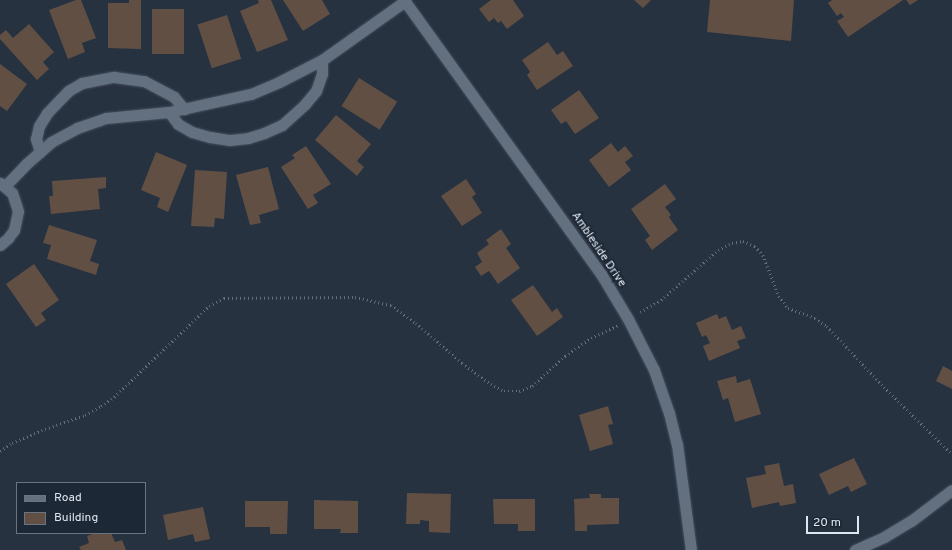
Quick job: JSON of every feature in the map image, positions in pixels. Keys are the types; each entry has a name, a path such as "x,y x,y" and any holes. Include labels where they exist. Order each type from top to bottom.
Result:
{"street":[{"path":"0,245 8,238 17,221 16,202 3,184 51,142 77,128 106,118 169,112 251,94 279,82 322,60 405,1"},
{"name":"Ambleside Drive","path":"405,1 601,274 628,319 654,370 669,413 677,444 691,550"},
{"path":"169,112 178,124 192,132 210,137 230,140 248,138 264,133 282,125 294,116 316,91 322,74 322,60"},
{"path":"40,152 36,140 39,126 47,114 68,91 82,83 114,77 144,81 174,97 184,109"},
{"path":"855,550 884,537 911,521 952,490"}],"path":[{"path":"0,451 12,443 44,428 85,416 101,406 114,397 209,306 224,298 355,297 391,305 416,322 462,363 504,391 519,391 532,386 565,356 591,338 661,300 718,250 732,243 743,241 755,246 763,255 779,296 788,308 816,318 827,326 884,387 952,454"}],"building":[{"path":"76,0 81,0 96,38 82,43 85,52 68,59 49,10"},
{"path":"129,0 141,0 141,49 108,48 108,3 129,3"},
{"path":"258,0 271,0 288,40 257,52 240,11 259,3"},
{"path":"283,0 322,0 330,14 303,31"},
{"path":"491,0 513,0 524,16 507,29 501,21 498,23 494,18 489,22 479,9"},
{"path":"634,0 651,0 643,8"},
{"path":"710,0 794,0 791,41 707,32"},
{"path":"832,0 903,0 848,37 837,21 844,17 841,13 837,16 828,3"},
{"path":"906,0 918,0 910,5"},
{"path":"152,9 184,9 184,54 152,54"},
{"path":"227,15 241,59 212,68 198,25"},
{"path":"29,24 54,52 43,62 49,69 37,80 0,39 0,35 6,30 13,38"},
{"path":"548,42 557,55 563,51 573,66 537,90 527,75 530,72 522,60"},
{"path":"0,64 27,84 7,111 0,106"},
{"path":"359,78 397,102 380,130 342,106"},
{"path":"579,90 599,118 575,134 566,121 561,124 551,110"},
{"path":"336,115 371,144 357,161 364,167 357,176 315,140"},
{"path":"611,143 618,152 625,146 633,156 625,162 631,170 609,187 589,160"},
{"path":"306,146 331,184 313,195 318,203 308,209 281,167 295,158 292,155"},
{"path":"156,152 187,165 168,212 157,207 160,198 141,190"},
{"path":"268,167 279,209 259,215 261,223 250,225 236,175"},
{"path":"195,170 227,172 224,219 215,218 214,227 191,226"},
{"path":"106,177 106,188 98,189 100,209 51,214 49,196 53,196 52,181"},
{"path":"466,179 476,194 472,197 482,213 462,226 441,196"},
{"path":"665,184 676,199 665,207 671,215 669,217 678,230 652,250 645,240 650,236 631,209"},
{"path":"49,225 97,240 90,261 99,264 96,275 47,259 51,245 43,243"},
{"path":"501,229 511,244 506,248 520,268 498,284 489,271 481,276 475,267 482,262 477,253 489,244 486,240"},
{"path":"34,264 59,300 41,313 46,320 36,327 6,284"},
{"path":"533,285 552,312 557,308 563,317 537,336 511,300"},
{"path":"717,314 719,319 726,316 732,330 741,326 746,338 737,341 740,348 709,361 703,346 710,343 706,335 702,337 696,323"},
{"path":"943,366 952,371 952,389 936,381"},
{"path":"736,376 737,383 750,379 761,414 735,422 728,398 723,400 717,381"},
{"path":"608,406 613,424 608,425 613,444 590,451 579,415"},
{"path":"854,458 867,484 851,492 848,486 829,495 819,474"},
{"path":"779,463 784,486 793,484 796,503 780,506 779,502 752,508 746,478 766,474 764,466"},
{"path":"407,493 451,494 450,533 429,532 429,521 420,520 420,524 406,524"},
{"path":"589,494 601,494 601,498 619,498 619,524 587,525 587,531 575,531 574,499 590,498"},
{"path":"493,499 535,499 535,531 518,531 518,524 494,524"},
{"path":"314,500 358,501 358,533 340,533 341,529 314,529"},
{"path":"245,501 288,501 287,534 270,534 270,527 245,527"},
{"path":"203,507 210,539 195,542 193,534 168,540 163,515"},
{"path":"92,534 111,534 115,542 122,540 126,550 81,550 79,547 89,543 87,536"}]}
